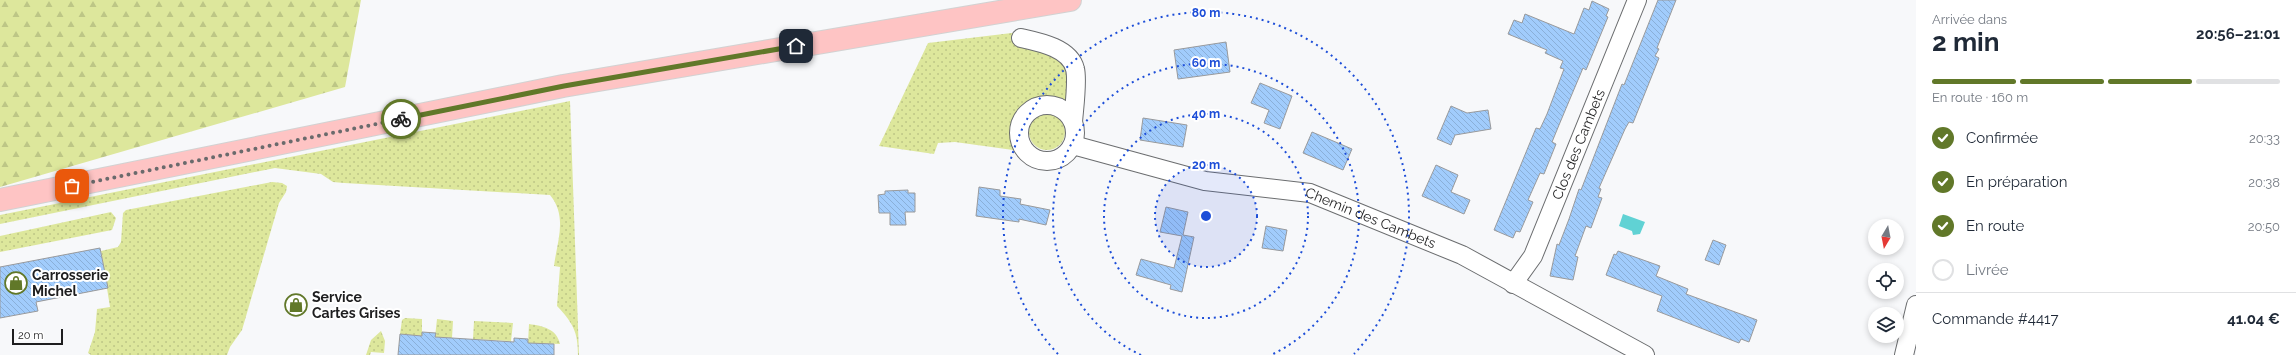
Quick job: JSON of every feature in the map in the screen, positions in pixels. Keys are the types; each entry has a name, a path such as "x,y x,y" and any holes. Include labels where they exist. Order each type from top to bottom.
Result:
{"main road":[{"path":"0,200 564,86 1070,0"}],"street":[{"name":"Clos des Cambets","path":"1513,284 1533,256 1637,0"},
{"path":"1021,38 1038,42 1068,56 1075,69 1073,122"},
{"path":"1051,104 1060,107 1068,113 1073,122 1076,130 1073,145 1060,158 1042,160 1026,152 1021,143 1019,134 1020,124 1025,115 1032,109 1041,105 1051,104"},
{"name":"Chemin des Cambets","path":"1073,145 1205,181 1310,194 1462,255 1645,355"},
{"path":"1904,355 1916,305"}],"green space":[{"path":"0,0 361,0 345,87 0,187"},
{"path":"1020,32 1051,52 1072,71 1066,104 1051,100 1042,100 1027,104 1020,108 1013,123 1015,143 1013,150 955,142 938,143 934,154 879,146 928,43"},
{"path":"570,101 579,355 574,328 557,306 560,267 554,266 559,238 560,221 559,212 550,195 333,182 321,174 275,168 0,224 0,215"},
{"path":"1051,114 1060,119 1064,125 1064,139 1060,145 1051,150 1043,150 1034,145 1030,139 1029,128 1034,119 1040,115"},
{"path":"272,182 282,183 287,186 286,192 279,203 242,330 230,347 227,355 91,355 88,353 95,332 97,309 110,307 101,251 118,247 121,242 123,213 126,210"},
{"path":"111,212 116,218 112,230 0,252 0,236"},
{"path":"405,318 422,319 422,336 400,334 402,320"},
{"path":"437,319 453,321 452,338 435,337"},
{"path":"474,321 513,323 511,341 473,339"},
{"path":"529,324 549,329 556,335 560,344 528,343"},
{"path":"381,331 385,341 384,353 371,352 370,355 366,355 371,340"}],"water":[{"path":"1623,214 1645,222 1640,234 1633,235 1632,231 1619,226"}],"building":[{"path":"1658,0 1676,0 1657,48 1659,49 1655,56 1659,58 1633,123 1629,122 1625,129 1599,188 1601,189 1598,197 1602,198 1591,228 1586,226 1575,256 1578,257 1573,280 1550,276 1557,244 1559,245 1579,189 1581,190 1622,84 1624,85"},
{"path":"1592,1 1609,9 1606,16 1608,17 1586,70 1583,68 1552,142 1556,144 1544,174 1540,173 1528,200 1533,202 1520,232 1516,231 1513,238 1494,230 1536,128 1540,129 1547,114 1564,69 1560,68 1563,61 1545,53 1547,50 1508,34 1514,20 1522,23 1525,14 1574,34 1584,8 1589,10"},
{"path":"1226,42 1230,72 1178,79 1174,50"},
{"path":"1260,83 1292,96 1280,129 1264,123 1269,110 1251,103"},
{"path":"1451,106 1467,113 1488,110 1491,129 1455,135 1451,145 1437,139"},
{"path":"1143,118 1187,125 1183,147 1140,140"},
{"path":"1312,132 1352,149 1343,170 1303,153"},
{"path":"1436,165 1458,175 1451,192 1470,200 1464,214 1422,196"},
{"path":"979,187 1000,190 1000,196 1021,199 1020,204 1050,210 1046,225 1019,219 1019,222 976,216"},
{"path":"908,190 908,193 915,193 915,212 905,212 906,225 890,225 890,213 879,213 878,195 885,194 885,191"},
{"path":"1166,207 1188,212 1183,235 1194,237 1182,292 1170,289 1171,285 1136,275 1141,259 1174,268 1182,236 1160,232"},
{"path":"1266,226 1287,230 1283,251 1262,248"},
{"path":"1713,240 1726,245 1719,265 1705,260"},
{"name":"Carrosserie Michel","path":"100,248 108,288 36,302 38,311 0,318 0,267"},
{"path":"1618,251 1660,266 1656,276 1688,289 1686,294 1757,320 1749,342 1741,339 1739,343 1657,311 1662,296 1606,275 1614,254 1616,255"},
{"path":"422,332 436,333 435,337 514,342 514,338 528,339 528,343 554,344 554,355 398,355 400,334 422,336"}],"way so far":[{"path":"72,186 401,119"}],"place":[{"name":"Carrosserie Michel","path":"16,283"},
{"name":"Service Cartes Grises","path":"296,305"}],"route":[{"path":"401,119 564,86 796,46"}]}
